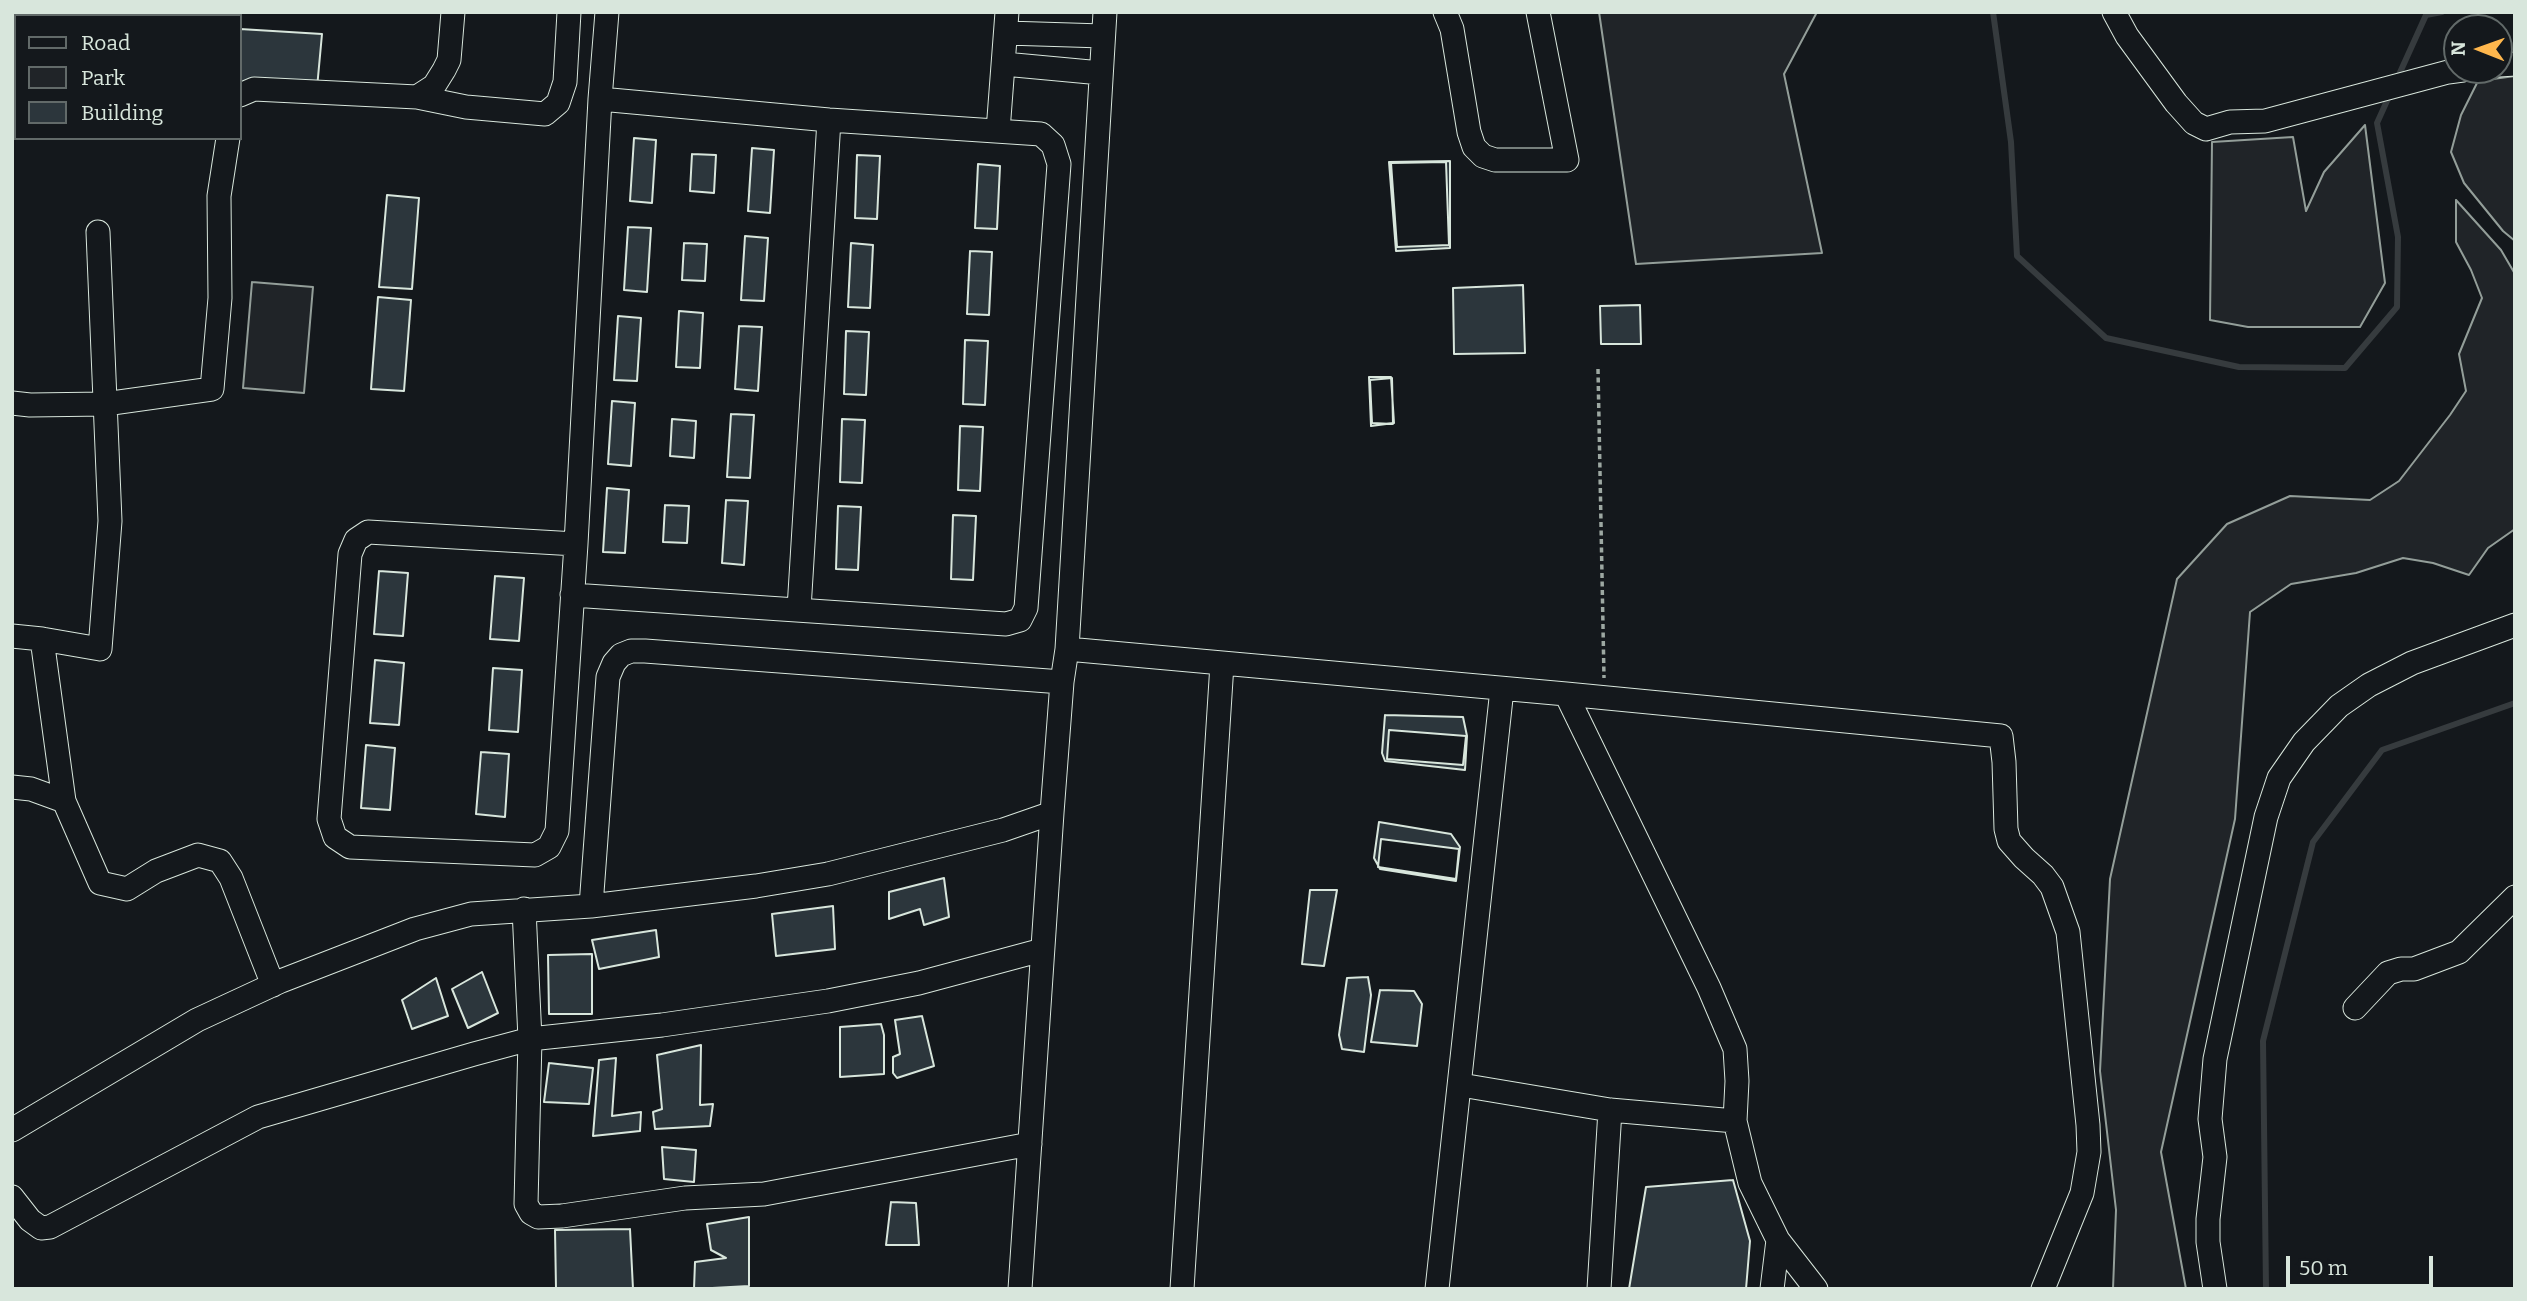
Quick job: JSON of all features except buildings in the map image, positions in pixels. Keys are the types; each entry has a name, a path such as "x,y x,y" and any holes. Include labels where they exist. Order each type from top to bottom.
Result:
{"street":[{"path":"417,97 434,86 449,60 453,12"},
{"path":"242,94 254,89 417,97 466,107 545,114 558,103 565,82 569,12"},
{"path":"576,544 368,532 356,540 350,554 329,819 335,837 349,846 535,855 549,848 557,831 576,544 600,99 607,12"},
{"path":"1020,1289 1052,813 1067,649 1105,12"},
{"path":"1445,12 1452,29 1469,132 1474,147 1483,156 1495,160 1567,160 1538,12"},
{"path":"2114,12 2127,36 2176,103 2194,123 2206,129 2230,122 2265,121 2443,73"},
{"path":"998,131 1006,22 1103,36"},
{"path":"1004,64 1101,73"},
{"path":"572,595 1006,624 1020,620 1027,608 1059,164 1053,145 1041,134 829,120 600,99"},
{"path":"799,609 829,120"},
{"path":"12,403 105,404 212,388 220,298 219,196 228,140"},
{"path":"12,636 100,649 110,521 98,232"},
{"path":"2215,1289 2208,1242 2215,1157 2210,1119 2215,1059 2266,817 2279,778 2304,742 2330,715 2369,685 2412,663 2515,625"},
{"path":"42,639 65,802 100,883 127,888 156,871 198,855 220,860 231,878 273,985"},
{"path":"1067,649 2001,736 2009,841 2052,887 2068,932 2088,1125 2089,1152 2082,1192 2043,1289"},
{"path":"591,906 608,677 621,655 631,651 645,651 1062,681"},
{"path":"1182,1289 1222,664"},
{"path":"1437,1289 1502,689"},
{"path":"1566,694 1709,988 1735,1048 1735,1121 1749,1183 1778,1240 1816,1289"},
{"path":"12,787 31,789 65,802"},
{"path":"12,1130 197,1020 273,985 415,929 471,914 591,906 756,886 828,874 1003,830 1052,813"},
{"path":"2355,1008 2388,973 2414,969 2459,952 2515,897"},
{"path":"524,909 530,1039 526,1204 531,1213 538,1217 685,1198 764,1194 1030,1144"},
{"path":"12,1197 30,1220 41,1228 50,1227 258,1117 530,1039 662,1025 828,1001 919,983 1042,950"},
{"path":"1461,1084 1609,1110 1735,1121"},
{"path":"1599,1289 1609,1110"},
{"path":"1772,1289 1778,1240"}],"path":[{"path":"1598,369 1605,698"}],"green space":[{"path":"1599,12 1817,12 1784,74 1822,253 1636,264"},
{"path":"2513,76 2515,241 2503,231 2464,183 2451,152 2461,115 2476,84 2513,84"},
{"path":"2365,125 2385,283 2360,327 2248,327 2210,320 2212,142 2293,137 2306,211 2324,172"},
{"path":"2456,200 2501,250 2515,274 2515,529 2488,548 2469,575 2433,563 2403,558 2356,573 2291,584 2250,612 2235,819 2161,1152 2186,1289 2113,1289 2116,1210 2100,1071 2110,879 2177,579 2227,524 2290,496 2370,500 2399,481 2450,415 2466,391 2459,354 2482,298 2456,242"},
{"path":"252,282 313,287 304,393 243,388"}],"waterway":[{"path":"1993,12 2011,142 2017,256 2106,338 2239,367 2345,368 2397,307 2398,237 2377,123 2391,92"},
{"path":"2397,79 2426,15 2442,12"},
{"path":"2266,1289 2263,1041 2313,842 2382,750 2515,703"}]}
